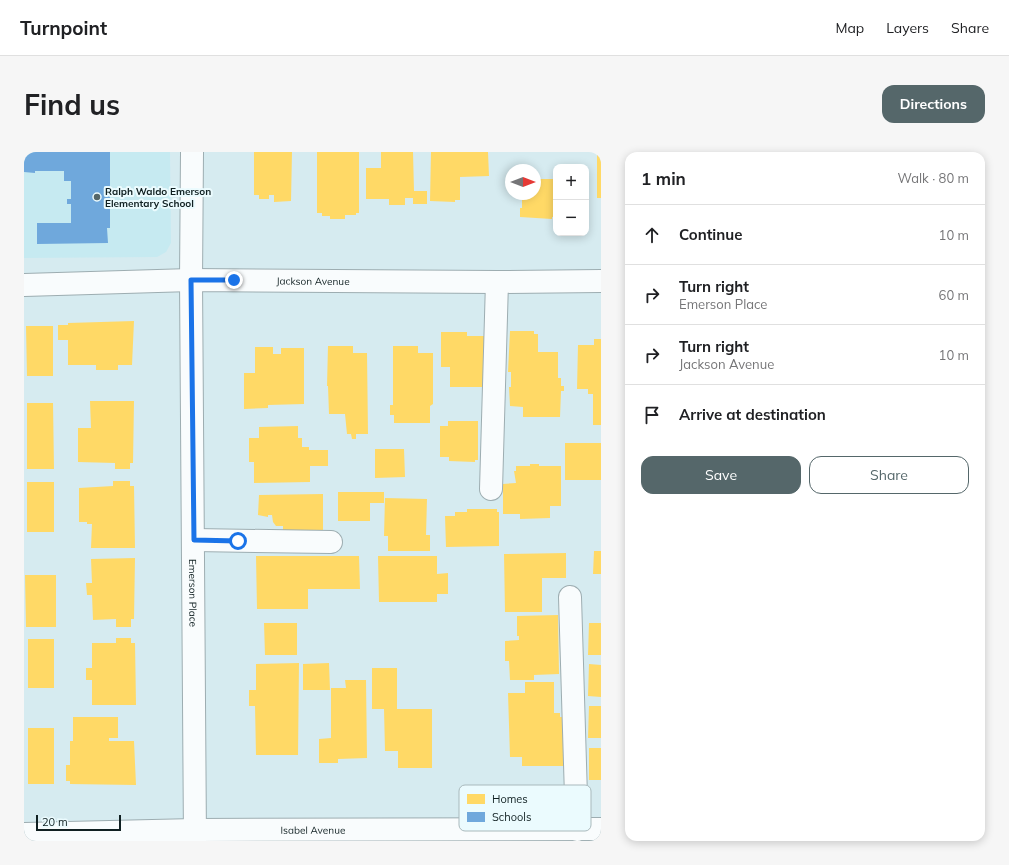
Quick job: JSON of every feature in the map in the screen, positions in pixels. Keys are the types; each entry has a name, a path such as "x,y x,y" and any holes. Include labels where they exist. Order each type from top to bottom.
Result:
{"street":[{"name":"Emerson Place","path":"192,152 191,280 195,835"},
{"name":"Jackson Avenue","path":"24,285 191,280 497,282 601,281"},
{"path":"491,489 497,282"},
{"path":"194,540 331,542"},
{"path":"569,785 575,700 570,597"},
{"name":"Isabel Avenue","path":"24,834 493,836 565,834 601,830"}],"shaded area":[{"name":"Ralph Waldo Emerson Elementary School","path":"24,152 170,152 171,243 166,252 157,257 24,258"}],"building: Homes":[{"path":"254,152 292,152 291,201 274,202 274,195 269,195 269,199 259,199 259,195 254,195"},
{"path":"317,152 359,152 359,213 356,213 356,215 345,215 345,219 330,219 330,216 322,216 322,213 317,213"},
{"path":"381,152 413,152 414,191 427,191 427,204 413,204 413,198 405,198 405,205 389,205 389,199 366,199 366,168 381,168"},
{"path":"431,152 488,152 489,176 460,177 460,200 455,200 455,202 430,201"},
{"path":"597,153 601,153 601,198 597,198"},
{"path":"541,179 553,179 552,219 520,217 520,208 522,208 522,200 541,200"},
{"path":"134,321 132,365 118,365 118,370 96,370 96,365 68,365 68,340 58,340 58,325 68,325 68,323"},
{"path":"26,326 53,326 53,376 27,376"},
{"path":"510,331 534,331 534,334 538,334 538,352 558,352 558,378 561,378 561,386 564,386 564,391 561,391 560,417 523,417 523,407 510,406 509,387 511,387 511,372 508,372"},
{"path":"441,332 467,332 467,336 488,336 487,387 450,387 450,367 441,367"},
{"path":"594,339 601,339 601,425 593,425 593,394 588,394 588,389 577,389 578,345 594,345"},
{"path":"328,346 353,346 353,353 367,353 368,434 356,434 356,439 352,439 351,434 347,434 345,414 329,414 327,386"},
{"path":"393,346 418,346 418,353 433,353 433,404 430,406 430,423 394,423 394,415 390,415 390,405 393,405"},
{"path":"255,347 273,347 273,354 281,354 281,348 304,348 304,404 268,405 268,408 244,409 244,373 255,373"},
{"path":"90,401 134,401 133,463 130,463 130,469 115,469 115,463 78,462 78,428 91,428"},
{"path":"27,403 53,403 54,469 27,469"},
{"path":"448,421 478,421 478,460 475,460 475,462 449,461 449,457 440,457 440,426 448,426"},
{"path":"298,426 298,438 302,438 302,447 309,447 309,450 328,450 328,466 310,466 310,482 254,483 254,462 249,462 249,438 259,438 259,427"},
{"path":"565,443 601,443 601,480 565,480"},
{"path":"375,449 404,449 405,477 375,478"},
{"path":"530,464 539,464 539,466 561,466 561,506 550,506 550,518 520,519 520,514 503,514 503,484 516,483 514,471 516,471 516,466 530,466"},
{"path":"113,481 130,481 130,486 134,486 135,548 91,548 92,524 87,524 87,522 79,522 79,488 113,486"},
{"path":"27,482 54,482 54,532 27,532"},
{"path":"338,492 384,492 384,503 370,503 370,521 338,521"},
{"path":"323,494 323,531 283,531 283,526 276,526 273,522 272,515 268,515 268,517 258,515 259,495"},
{"path":"385,498 427,499 426,535 430,535 430,551 388,551 388,536 384,536"},
{"path":"467,509 497,509 497,512 499,512 499,546 446,547 445,516 455,516 455,512 467,512"},
{"path":"594,551 601,551 601,574 593,574"},
{"path":"566,553 566,578 542,578 542,612 505,612 504,554"},
{"path":"256,556 359,556 360,589 308,589 308,609 257,609"},
{"path":"378,556 437,556 437,574 448,573 448,594 437,594 437,602 379,602"},
{"path":"135,558 134,619 131,619 131,627 116,627 116,619 93,620 92,595 87,595 86,583 92,583 91,559"},
{"path":"25,575 56,575 56,627 26,627"},
{"path":"558,615 559,674 534,675 534,680 510,680 509,661 505,661 505,641 519,640 519,636 517,636 517,616"},
{"path":"264,623 297,623 297,655 265,655"},
{"path":"589,623 601,623 601,655 588,655"},
{"path":"116,638 131,638 131,643 135,643 136,705 92,705 92,680 86,680 86,668 92,668 92,643 116,643"},
{"path":"28,639 54,639 54,688 28,688"},
{"path":"299,663 298,755 256,755 255,706 249,706 249,690 256,690 256,664"},
{"path":"329,663 330,690 303,690 303,664"},
{"path":"589,664 601,665 601,697 588,696"},
{"path":"372,668 397,668 397,709 432,709 432,768 398,768 398,751 385,751 384,709 372,709"},
{"path":"345,680 366,680 367,758 338,759 338,763 319,763 319,739 331,738 331,688 346,688"},
{"path":"525,682 554,682 554,713 560,713 560,717 566,717 566,766 522,766 522,757 510,757 508,693 525,693"},
{"path":"589,706 601,706 601,738 588,738"},
{"path":"73,717 118,717 118,738 109,738 109,741 134,741 136,785 70,784 70,781 66,781 66,765 70,765 70,741 73,741"},
{"path":"28,728 54,728 54,784 28,784"},
{"path":"589,748 601,748 601,780 589,780"}],"building: Schools":[{"path":"24,152 110,152 110,228 107,228 108,243 37,244 37,223 71,223 71,204 67,204 67,199 71,199 71,181 64,181 64,171 35,171 35,173 24,172"}],"place":[{"name":"Ralph Waldo Emerson Elementary School","path":"97,197"}],"route":[{"path":"234,280 191,280 194,540 238,541"}]}
